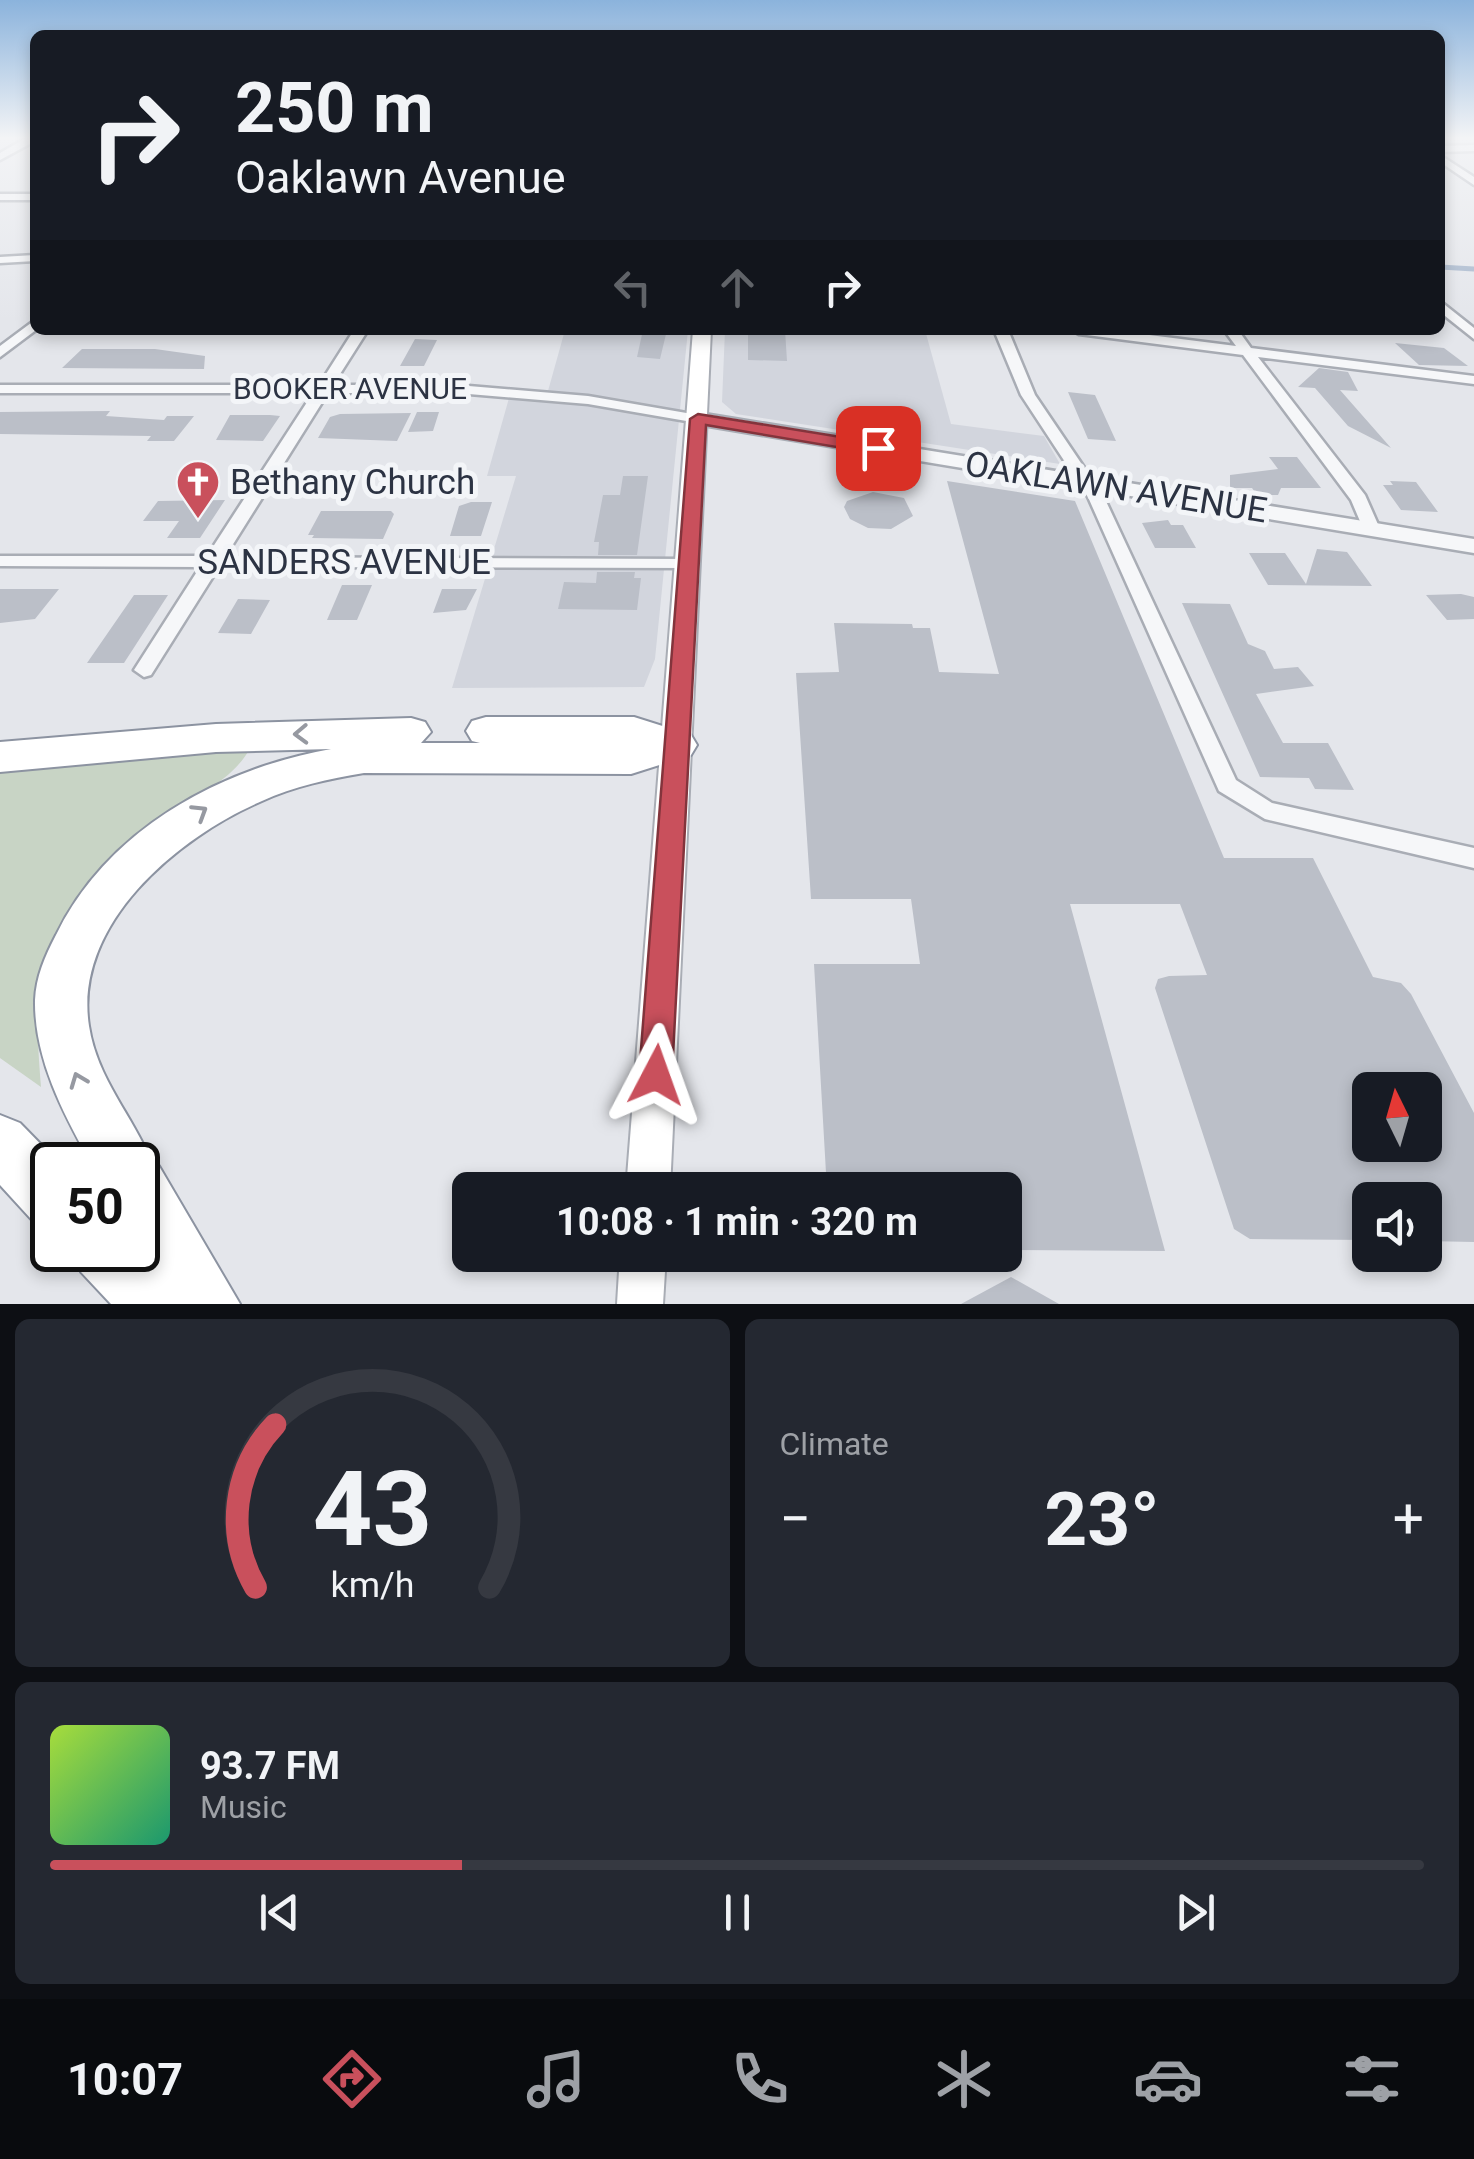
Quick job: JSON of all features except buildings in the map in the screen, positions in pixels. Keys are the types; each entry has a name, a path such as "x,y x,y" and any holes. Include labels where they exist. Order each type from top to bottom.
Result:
{"highway":[{"path":"0,757 216,738 352,732 634,731 676,745"},
{"path":"111,1142 80,1088 65,1046 63,983 74,946 106,896 136,860 172,830 233,793 321,764 364,758 631,759 676,745"},
{"path":"0,1143 30,1175"},
{"path":"160,1224 208,1304"},
{"path":"124,1272 154,1304"}],"main road":[{"path":"649,1172 702,335"},
{"path":"640,1304 642,1272"}],"street":[{"path":"0,260 30,258"},
{"path":"1445,309 1474,335"},
{"path":"0,353 30,328"},
{"path":"144,670 358,335"},
{"path":"1003,335 1028,395 1097,499 1218,769 1234,792 1266,810 1474,858"},
{"path":"1117,335 1474,380"},
{"path":"1235,335 1359,499 1371,529"},
{"name":"BOOKER AVENUE","path":"0,389 501,391 588,400 698,419"},
{"name":"OAKLAWN AVENUE","path":"698,419 1474,546"},
{"name":"SANDERS AVENUE","path":"0,561 688,564"}],"shaded area":[{"path":"564,335 687,335 655,659 644,687 452,688 516,476 487,476 511,391 548,391"},
{"path":"725,335 926,335 951,424 1044,436 1060,464 736,414 722,402"}],"green space":[{"path":"249,750 221,781 145,832 64,927 43,972 39,996 41,1087 0,1058 0,770"}],"waterway":[{"path":"1445,267 1474,269"}],"place":[{"name":"Bethany Church","path":"198,520"}],"route":[{"path":"656,1075 698,419 878,448"}]}
